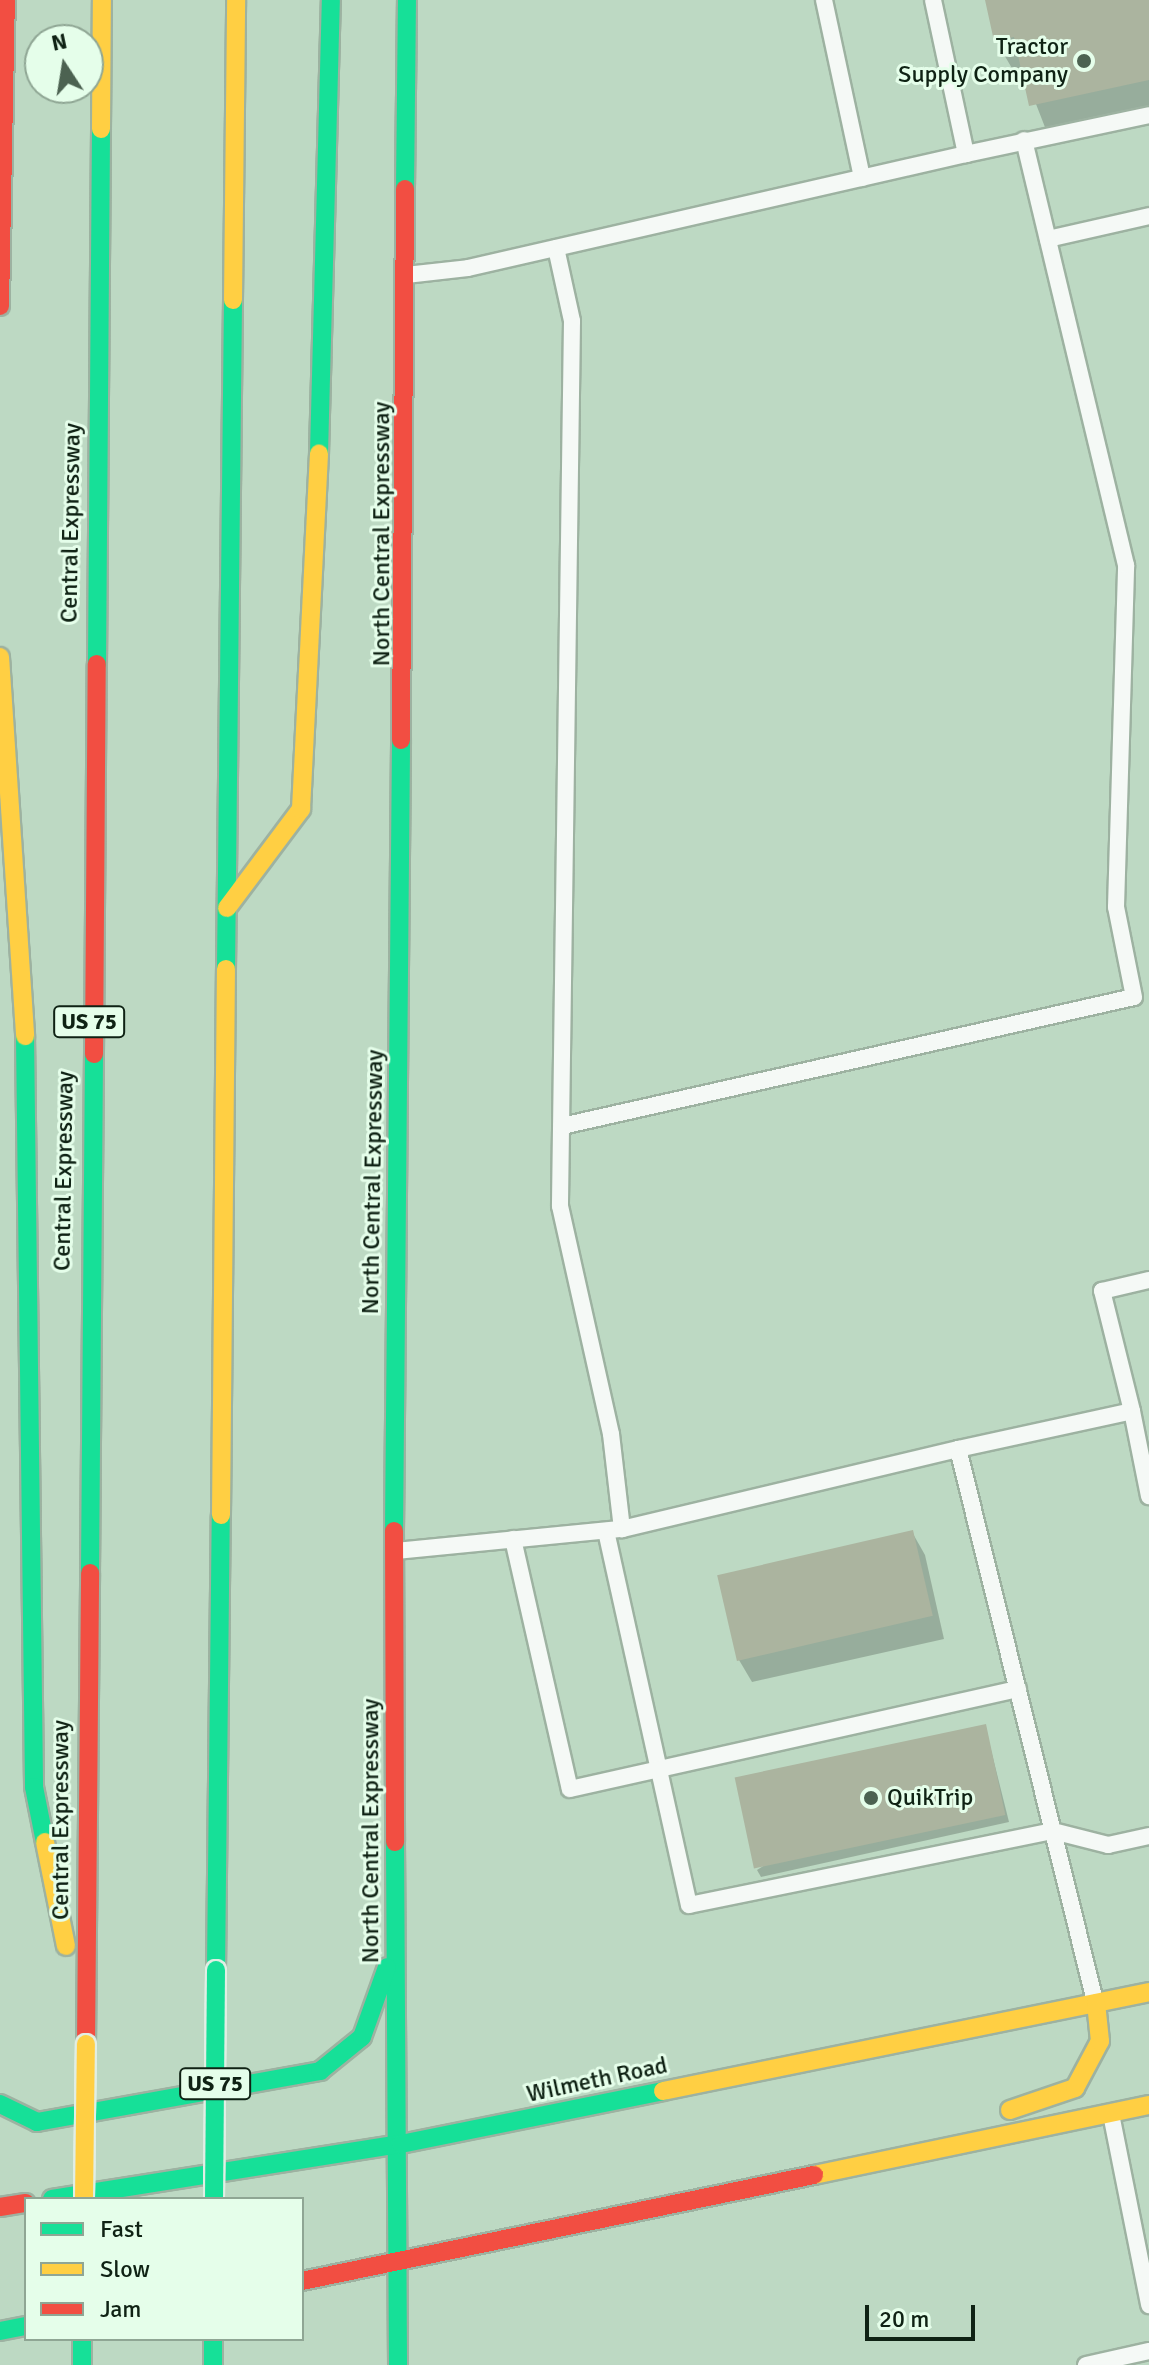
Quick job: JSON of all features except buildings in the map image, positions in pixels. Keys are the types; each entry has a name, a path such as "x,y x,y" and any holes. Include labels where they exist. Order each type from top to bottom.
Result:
{"main road":[{"path":"0,306 6,0"},
{"name":"Central Expressway","path":"84,2197 102,0"},
{"name":"US 75","path":"214,2197 236,0"},
{"path":"227,908 301,809 329,253 331,0"},
{"name":"North Central Expressway","path":"398,2365 401,2144 394,1948 394,1551 407,0"},
{"path":"0,657 29,1103 34,1787 86,2044"},
{"path":"0,2104 37,2122 320,2071 362,2037 394,1948"},
{"name":"Wilmeth Road","path":"65,2197 401,2144 1149,1992"},
{"path":"984,2115 1075,2088 1100,2041 1096,2003"},
{"path":"304,2281 401,2265 662,2206 1149,2105"},
{"path":"662,2206 768,2162"},
{"path":"0,2207 24,2203"},
{"path":"0,2331 24,2326"},
{"path":"82,2341 82,2365"},
{"path":"213,2341 213,2365"}],"lane":[{"path":"824,0 862,178"},
{"path":"933,0 966,154"},
{"path":"406,275 556,248 1024,140 1149,115"},
{"path":"562,1126 1142,996 1116,907 1126,565 1024,140"},
{"path":"1048,239 1149,216"},
{"path":"556,248 572,321 560,1206 611,1434 614,1530 659,1768 689,1905 1053,1831 1108,1845 1149,1836"},
{"path":"1149,1280 1102,1291 1132,1411 1144,1446 1149,1496"},
{"path":"394,1551 614,1530 1132,1411"},
{"path":"958,1449 1096,2003"},
{"path":"513,1539 570,1789 1018,1689"},
{"path":"1110,2113 1149,2305"},
{"path":"1086,2365 1149,2351"}],"traffic: fast":[{"path":"319,453 331,0"},
{"path":"405,189 407,0"},
{"path":"97,664 101,129"},
{"path":"226,969 233,300"},
{"path":"394,1531 401,740"},
{"path":"25,1036 34,1787 45,1842"},
{"path":"90,1573 94,1054"},
{"path":"216,1970 221,1515"},
{"path":"395,1842 398,2365"},
{"path":"0,2104 37,2122 320,2071 362,2037 387,1967"},
{"path":"214,2197 216,1970"},
{"path":"65,2197 401,2144 663,2091"},
{"path":"0,2331 24,2326"},
{"path":"82,2341 82,2365"},
{"path":"213,2341 213,2365"}],"traffic: slow":[{"path":"101,129 102,0"},
{"path":"233,300 236,0"},
{"path":"227,908 301,809 319,453"},
{"path":"0,657 25,1036"},
{"path":"221,1515 226,969"},
{"path":"45,1842 66,1946"},
{"path":"663,2091 1149,1992"},
{"path":"1010,2110 1075,2088 1100,2041 1096,2003"},
{"path":"84,2197 86,2044"},
{"path":"814,2175 1149,2105"}],"traffic: jam":[{"path":"0,306 6,0"},
{"path":"401,740 405,189"},
{"path":"94,1054 97,664"},
{"path":"394,1531 395,1842"},
{"path":"86,2044 90,1573"},
{"path":"304,2281 814,2175"},
{"path":"0,2207 24,2203"}],"place":[{"name":"Tractor Supply Company","path":"1084,61"},
{"name":"QuikTrip","path":"871,1798"}]}
